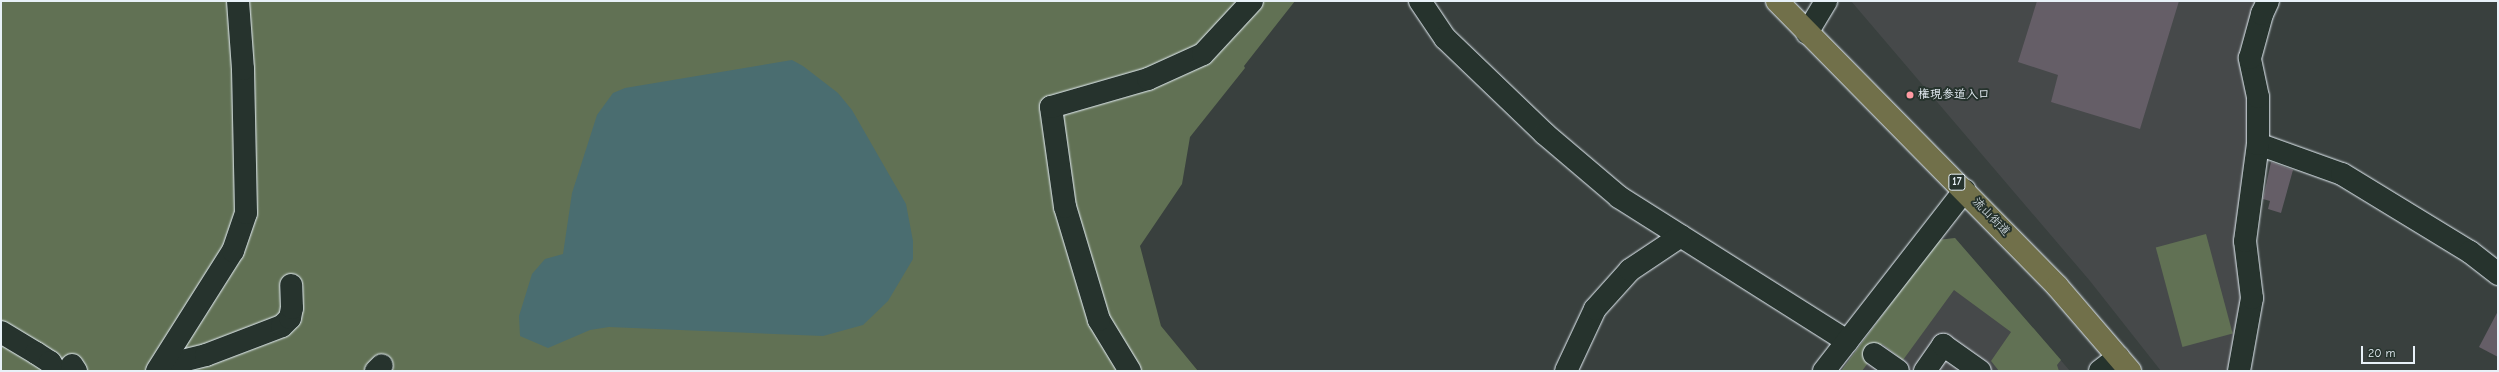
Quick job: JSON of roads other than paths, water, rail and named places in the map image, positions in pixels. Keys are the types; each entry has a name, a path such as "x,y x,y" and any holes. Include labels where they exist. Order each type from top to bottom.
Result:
{"main road":[{"name":"流山街道","path":"1777,1 1807,33 1965,190 2057,286 2124,364"}],"street":[{"path":"160,369 233,250 246,213 243,69 238,1"},
{"path":"1130,371 1099,320 1067,215 1051,107 1148,79 1203,54 1252,1"},
{"path":"1420,1 1445,38 1546,134 1619,197 1847,341"},
{"path":"1807,33 1826,1"},
{"path":"2238,371 2252,298 2245,241 2258,144 2258,97 2250,58 2262,14 2268,1"},
{"path":"2258,144 2342,174 2470,252 2498,274"},
{"path":"1824,371 1965,190"},
{"path":"1566,371 1595,309 1630,270 1681,236"},
{"path":"160,369 206,355 282,326 290,318 292,308 291,285"},
{"path":"1,332 50,362 68,369"},
{"path":"1925,371 1943,344 1980,371"},
{"path":"1874,354 1898,371"},
{"path":"2100,371 2124,364"}],"water":[{"path":"792,60 803,66 838,93 852,110 906,204 913,241 913,259 888,301 863,325 823,336 609,327 590,330 548,348 520,336 519,316 532,274 545,259 563,254 572,193 597,115 613,93 625,88"}],"place":[{"name":"権現参道入口","path":"1910,95"}]}
